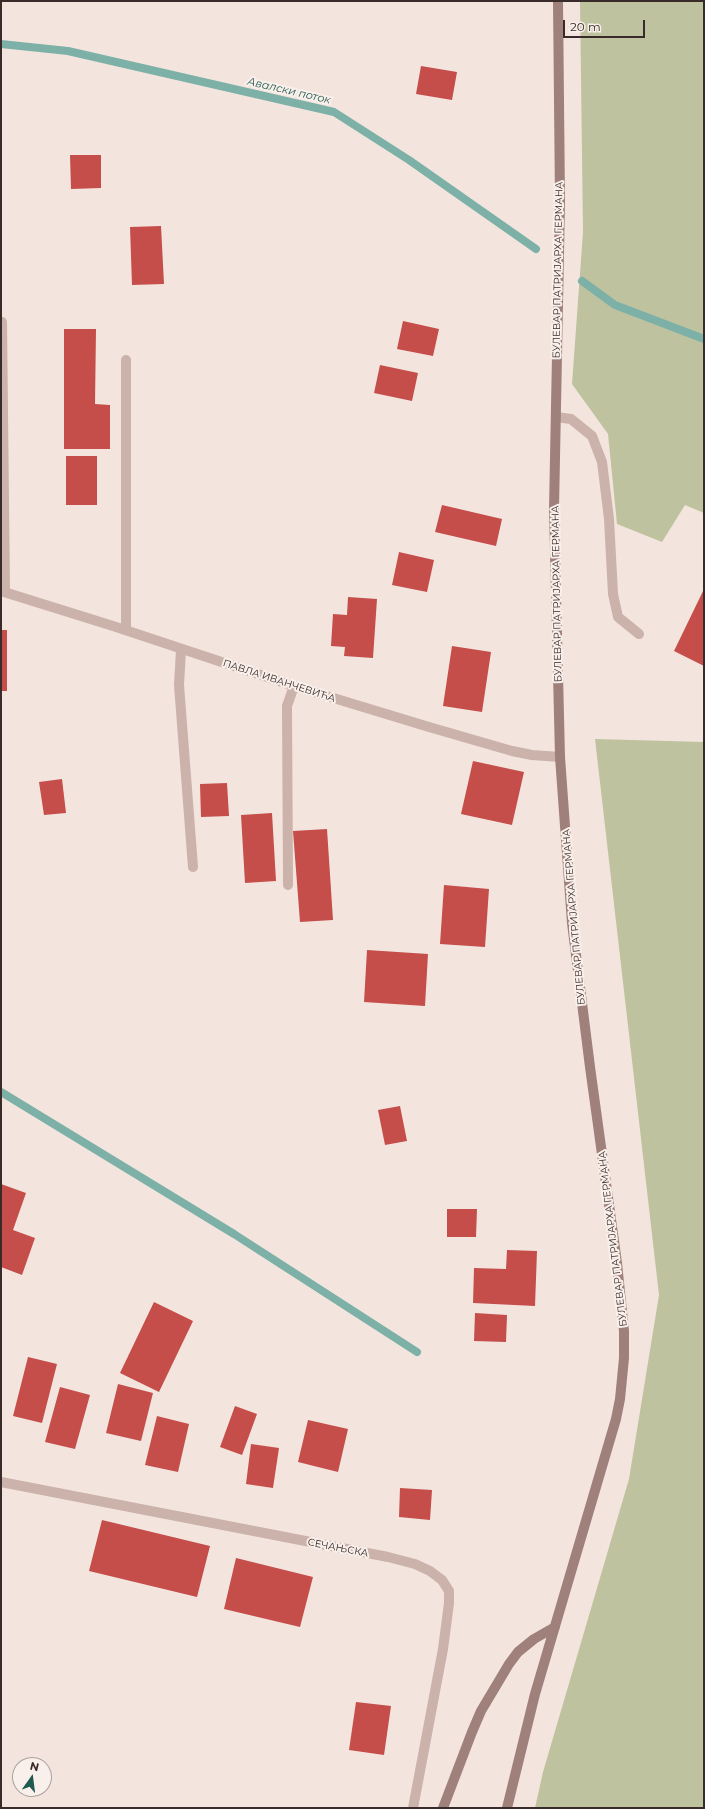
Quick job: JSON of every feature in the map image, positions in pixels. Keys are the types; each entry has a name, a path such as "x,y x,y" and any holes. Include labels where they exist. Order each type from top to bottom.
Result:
{"main road":[{"name":"БУЛЕВАР ПАТРИЈАРХА ГЕРМАНА","path":"507,1808 524,1732 616,1419 620,1399 624,1358 624,1331 617,1263 572,922 560,757 554,509 560,201 558,1"},
{"path":"443,1808 472,1732 508,1664 518,1652 534,1639 555,1627"}],"street":[{"path":"2,322 3,592"},
{"path":"126,360 126,630"},
{"path":"556,417 571,419 592,436 602,462 609,519 612,594 618,617 639,634"},
{"name":"ПАВЛА ИВАНЧЕВИЋА","path":"3,592 126,630 181,650 294,686 512,751 532,755 560,757"},
{"path":"181,650 178,685 193,867"},
{"path":"288,885 287,706 294,686"},
{"name":"СЕЧАЊСКА","path":"1,1482 388,1557 415,1564 430,1571 442,1580 449,1591 448,1603 442,1649 413,1808"}],"green space":[{"path":"580,1 704,1 704,513 685,505 662,542 617,524 608,434 572,384 583,232"},
{"path":"595,739 704,742 704,1808 535,1808 543,1772 629,1479 659,1295"}],"building":[{"path":"421,66 457,72 452,100 416,94"},
{"path":"70,155 101,155 101,188 71,189"},
{"path":"161,226 164,284 132,285 130,227"},
{"path":"403,321 439,329 433,356 397,349"},
{"path":"64,329 96,329 95,404 110,405 110,449 64,449"},
{"path":"380,365 418,373 412,401 374,393"},
{"path":"66,456 97,456 97,505 66,505"},
{"path":"442,505 502,519 496,546 435,532"},
{"path":"399,552 434,560 427,592 392,585"},
{"path":"704,589 704,666 674,651"},
{"path":"348,597 377,599 373,658 344,656 345,647 331,646 333,614 347,615"},
{"path":"1,630 7,630 7,691 1,691"},
{"path":"452,646 491,652 482,712 443,706"},
{"path":"473,761 524,772 512,825 461,814"},
{"path":"62,779 66,813 44,815 39,782"},
{"path":"227,783 229,816 201,817 200,784"},
{"path":"272,813 276,881 245,883 241,815"},
{"path":"327,829 333,920 300,922 293,831"},
{"path":"444,885 489,889 485,947 440,944"},
{"path":"367,950 428,954 425,1006 364,1002"},
{"path":"400,1106 407,1141 385,1145 378,1110"},
{"path":"1,1184 26,1193 13,1230 35,1238 22,1275 1,1267"},
{"path":"447,1209 477,1209 476,1237 447,1237"},
{"path":"507,1250 537,1251 535,1306 473,1303 474,1268 506,1269"},
{"path":"154,1302 193,1321 159,1392 120,1373"},
{"path":"475,1313 507,1315 506,1342 474,1341"},
{"path":"28,1357 57,1364 42,1423 13,1416"},
{"path":"118,1384 153,1393 141,1441 106,1433"},
{"path":"60,1387 90,1395 75,1449 45,1442"},
{"path":"235,1406 257,1414 242,1455 220,1447"},
{"path":"157,1416 189,1424 178,1472 145,1465"},
{"path":"308,1420 348,1429 338,1472 298,1462"},
{"path":"251,1444 279,1448 273,1488 246,1484"},
{"path":"400,1488 432,1490 430,1520 399,1517"},
{"path":"102,1520 210,1546 197,1597 89,1571"},
{"path":"236,1558 313,1577 300,1627 224,1609"},
{"path":"356,1702 391,1706 384,1755 349,1750"}],"waterway":[{"name":"Авалски поток","path":"1,44 68,51 334,112 409,160 536,249"},
{"name":"Авалски поток","path":"582,281 615,305 704,339"},
{"path":"1,1092 234,1234 417,1352"}]}
